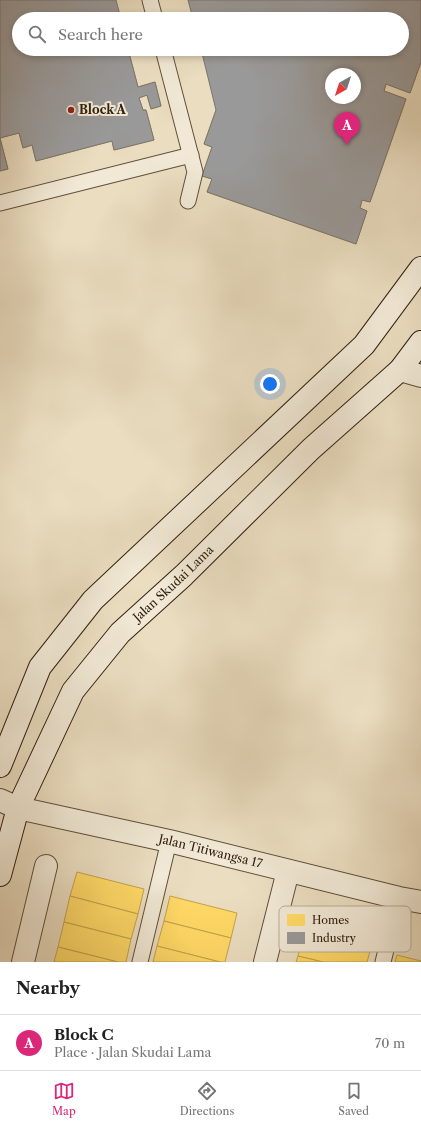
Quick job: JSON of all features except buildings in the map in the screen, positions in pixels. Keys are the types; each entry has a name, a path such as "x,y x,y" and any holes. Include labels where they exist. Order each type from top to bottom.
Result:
{"street":[{"path":"0,766 40,667 93,600 364,345 421,268"},
{"name":"Jalan Skudai Lama","path":"0,875 9,804 73,691 120,632 184,575 311,449 400,370 421,342"},
{"path":"400,370 421,376"},
{"name":"Jalan Titiwangsa 17","path":"9,804 170,841 399,898 421,902"},
{"path":"23,962 46,866"},
{"path":"279,906 288,871"},
{"path":"265,962 279,907"}],"lane":[{"path":"150,0 153,12"},
{"path":"165,56 195,172 188,201"},
{"path":"0,203 191,155"},
{"path":"140,962 170,841"},
{"path":"397,906 399,898"},
{"path":"383,962 386,952"}],"place":[{"name":"Block A","path":"71,110"},
{"name":"Block C","path":"347,145"}]}
